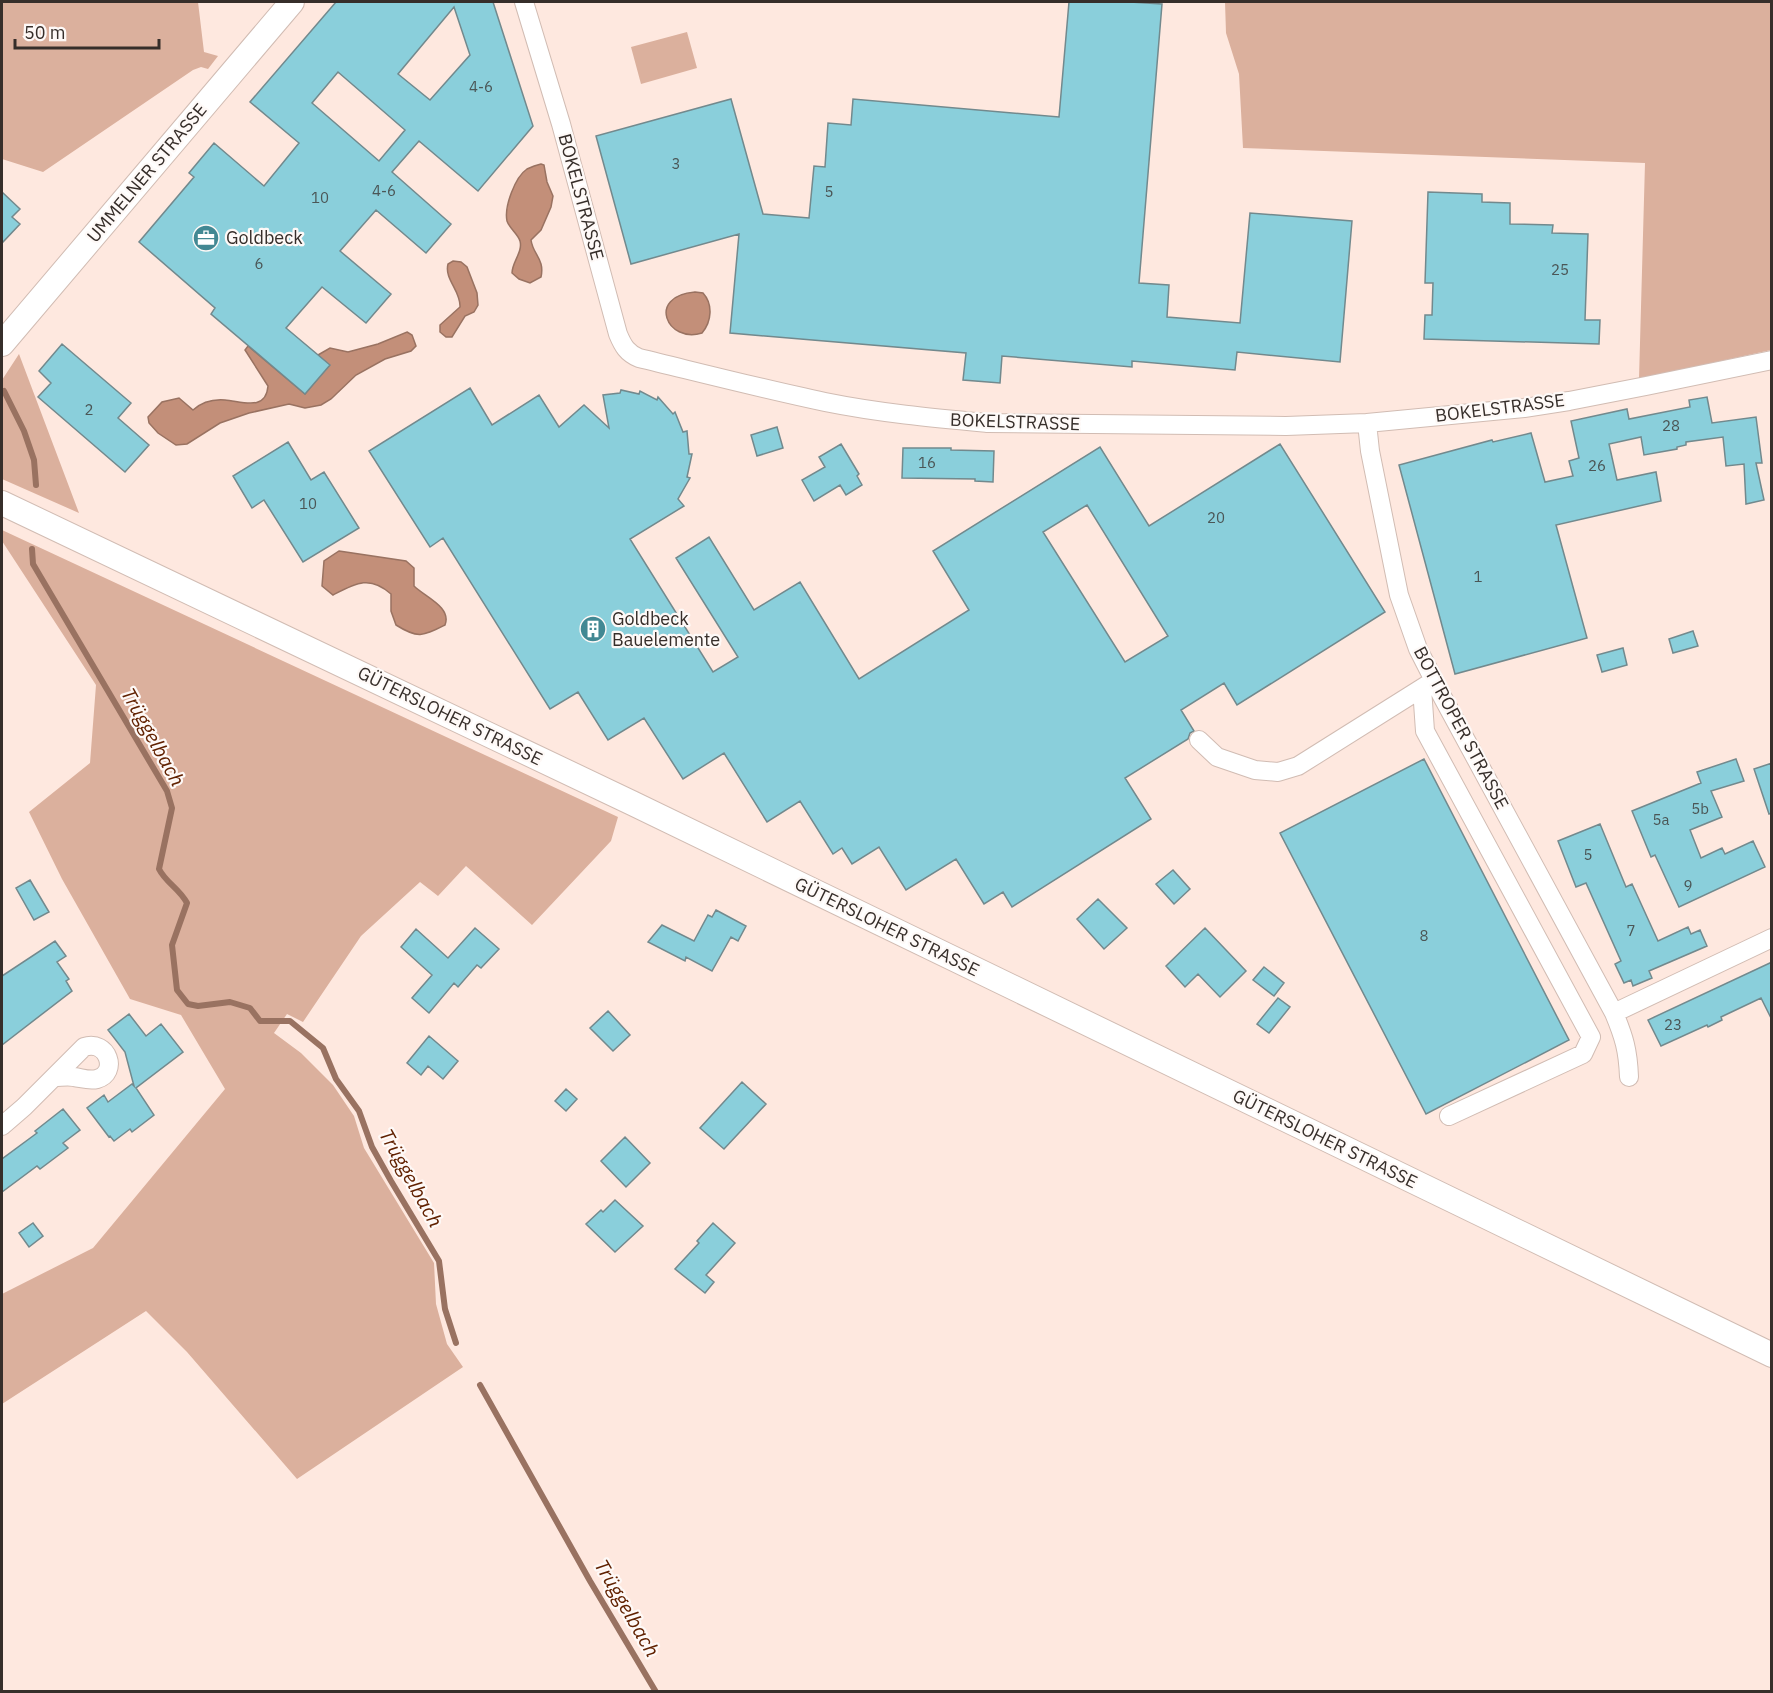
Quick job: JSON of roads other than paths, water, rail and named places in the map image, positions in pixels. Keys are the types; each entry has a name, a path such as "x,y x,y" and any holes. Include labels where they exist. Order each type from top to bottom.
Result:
{"main road":[{"name":"UMMELNER STRASSE","path":"2,344 292,2"},
{"name":"GÜTERSLOHER STRASSE","path":"2,502 643,808 1772,1355"}],"street":[{"name":"BOKELSTRASSE","path":"524,2 561,124 618,334 623,346 639,358 827,402 890,413 944,419 988,423 1263,426 1366,423 1524,408 1772,360"},
{"name":"BOTTROPER STRASSE","path":"1366,423 1399,595 1428,684 1614,1013 1628,1054 1629,1077"},
{"path":"1199,740 1217,757 1255,770 1278,772 1298,766 1428,684"},
{"path":"1428,684 1425,731 1591,1037 1583,1054 1449,1116"},
{"path":"1614,1013 1772,938"},
{"path":"2,1126 55,1077"}],"waterway":[{"name":"Trüggelbach","path":"4,391 24,431 34,460 36,485"},
{"name":"Trüggelbach","path":"32,549 33,564 167,791 172,808 159,869 187,903 172,945 177,990 188,1004 198,1006 230,1002 250,1008 260,1021 290,1021 323,1048 336,1079 359,1111 372,1147 439,1261 445,1309 456,1343"},
{"name":"Trüggelbach","path":"480,1385 590,1581 656,1692"}],"place":[{"name":"Goldbeck","path":"206,238"},
{"name":"Goldbeck Bauelemente","path":"593,629"}]}
